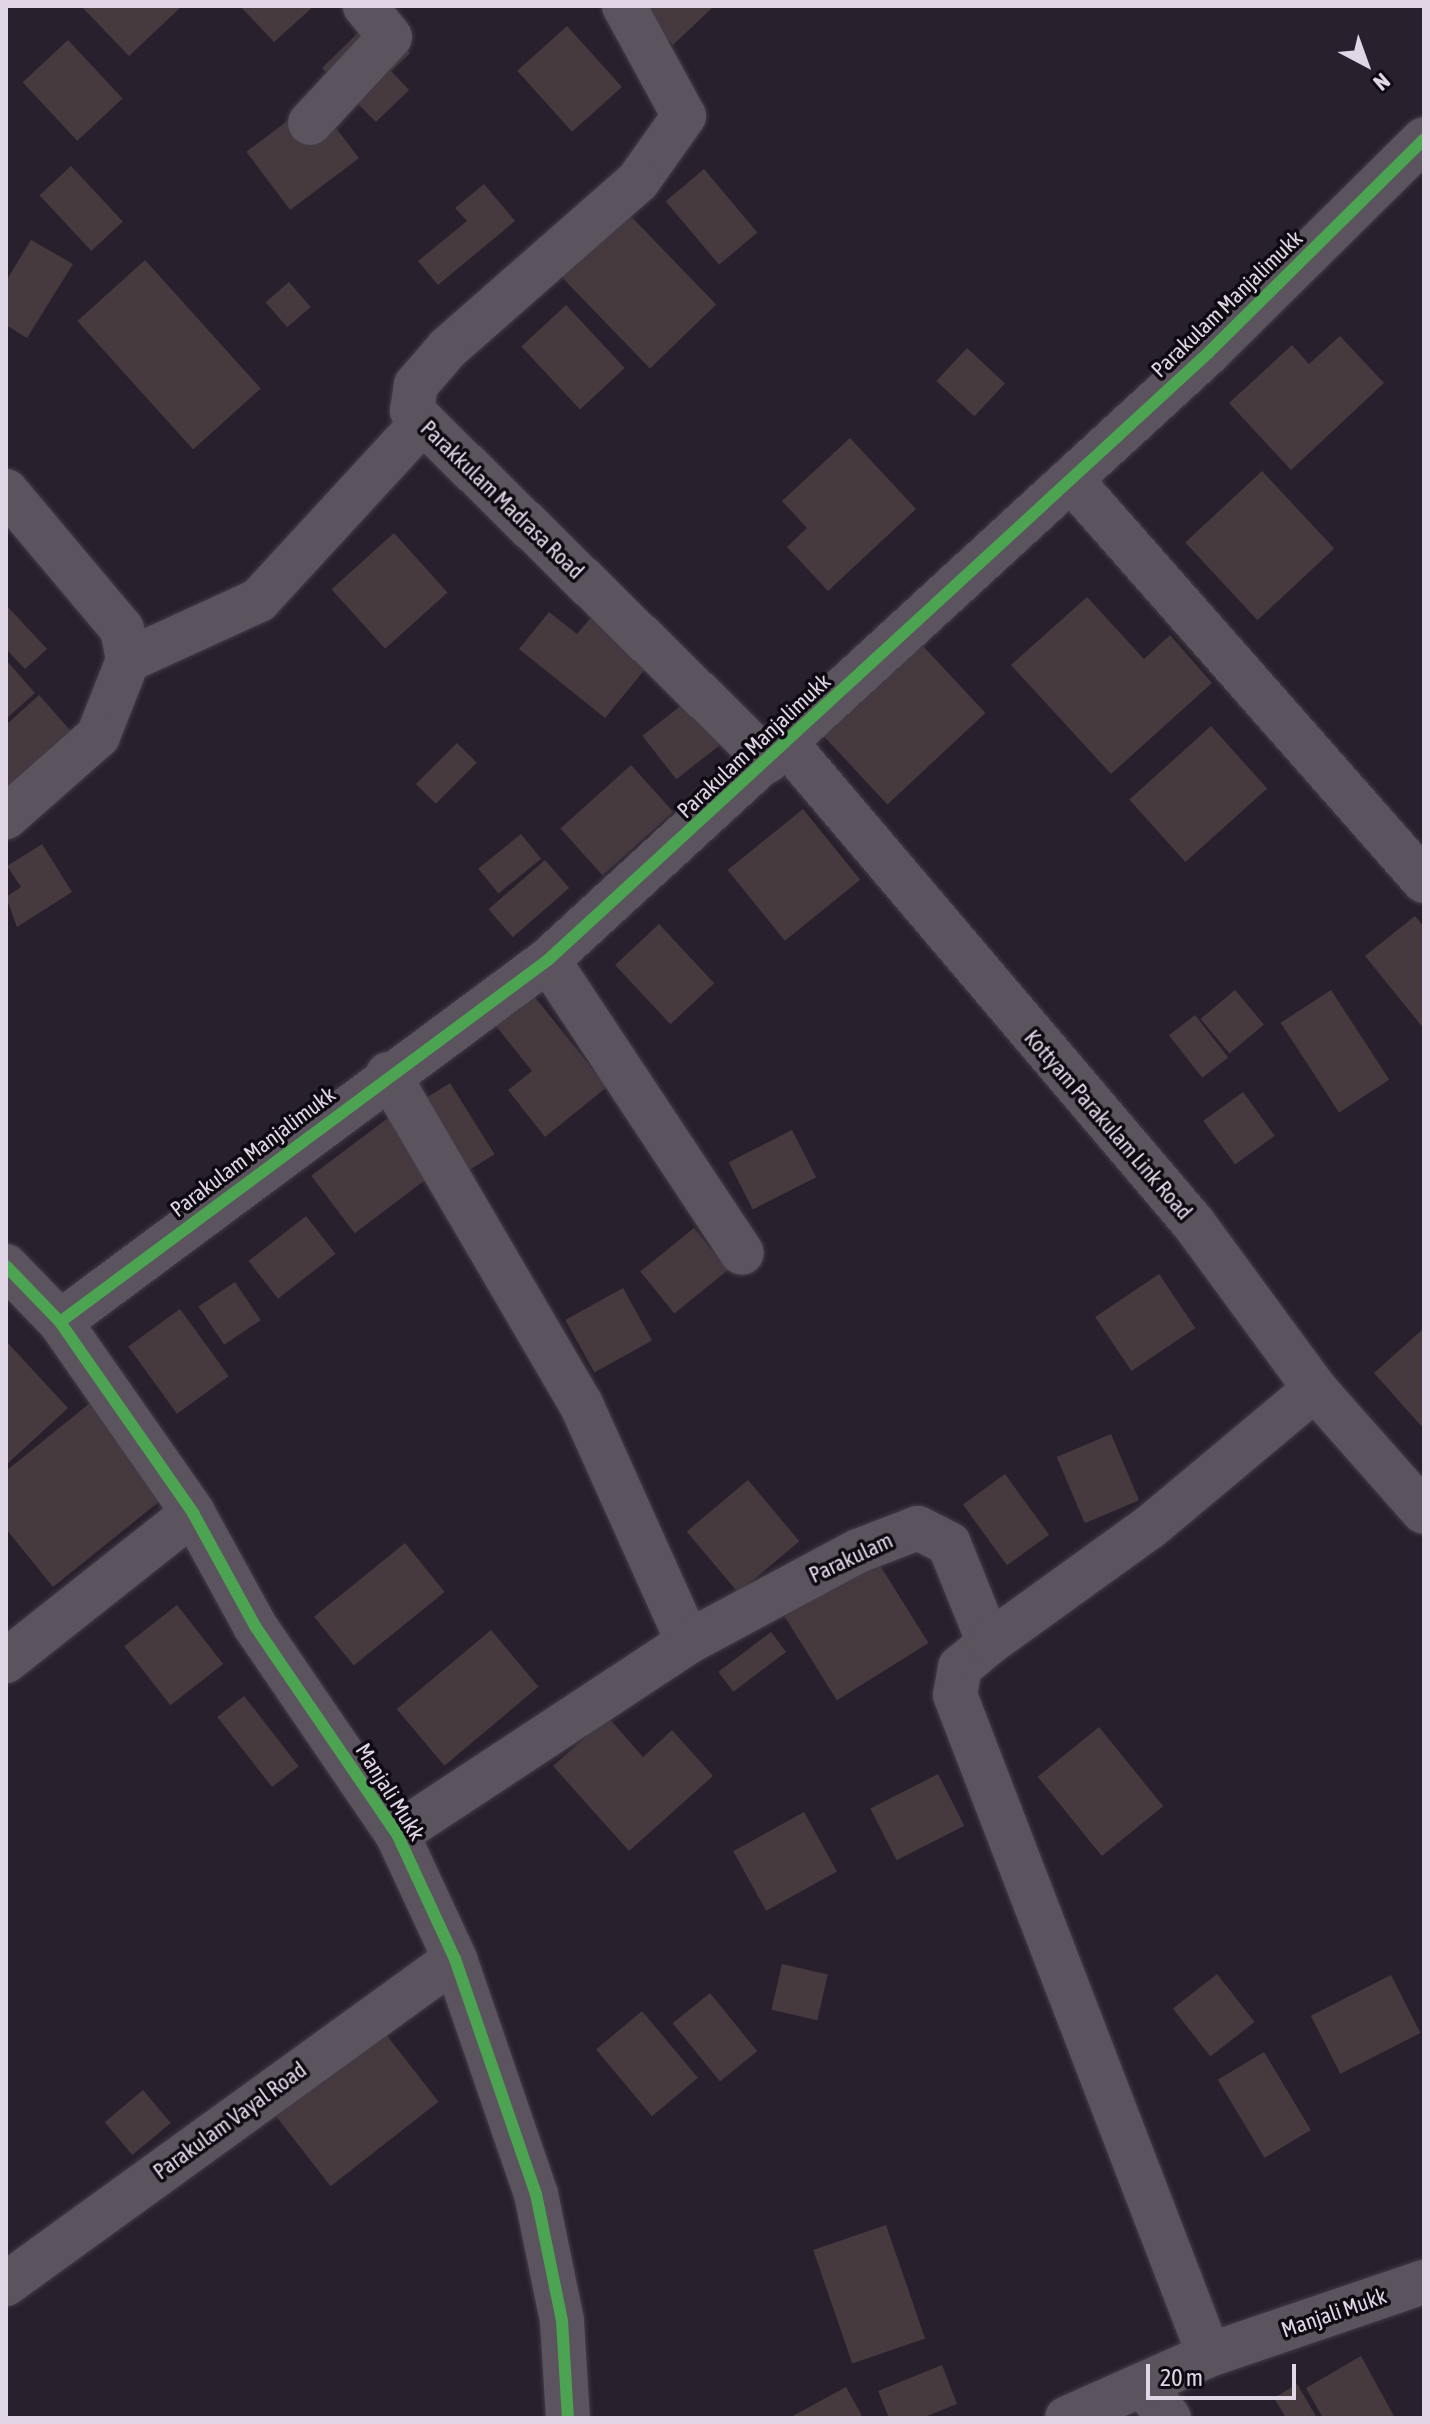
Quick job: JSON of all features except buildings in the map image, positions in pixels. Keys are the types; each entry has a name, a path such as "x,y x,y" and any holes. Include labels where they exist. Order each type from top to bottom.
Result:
{"street":[{"path":"310,123 390,37 365,6"},
{"name":"Parakkulam Madrasa Road","path":"624,6 684,116 638,181 559,254 484,310 416,385 411,400 420,425 479,473 777,752"},
{"name":"Parakulam Manjalimukk","path":"60,1322 388,1074 548,960 1072,481 1424,139"},
{"path":"128,660 259,600 420,425"},
{"path":"1072,481 1424,881"},
{"path":"6,491 122,629 128,660 98,736 6,817"},
{"name":"Kottyam Parakulam Link Road","path":"777,752 1194,1224 1315,1389 1424,1512"},
{"path":"548,960 742,1253"},
{"path":"388,1074 581,1404 688,1642"},
{"name":"Manjali Mukk","path":"6,1266 60,1322 193,1513 255,1626 397,1834 455,1959 536,2194 562,2321 568,2418"},
{"path":"1209,2355 955,1695 960,1667 1150,1527 1315,1389"},
{"path":"6,1661 193,1513"},
{"name":"Parakulam","path":"397,1834 688,1642 858,1551 918,1528 949,1544 989,1643"},
{"name":"Parakulam Vayal Road","path":"6,2284 455,1959"},
{"name":"Manjali Mukk","path":"1067,2418 1156,2401 1209,2355 1424,2282"}],"cycle path":[{"path":"60,1322 548,960 1208,353 1424,139"},
{"path":"6,1266 60,1322 193,1513 255,1626 397,1834 455,1959 536,2194 562,2321 568,2418"}]}
